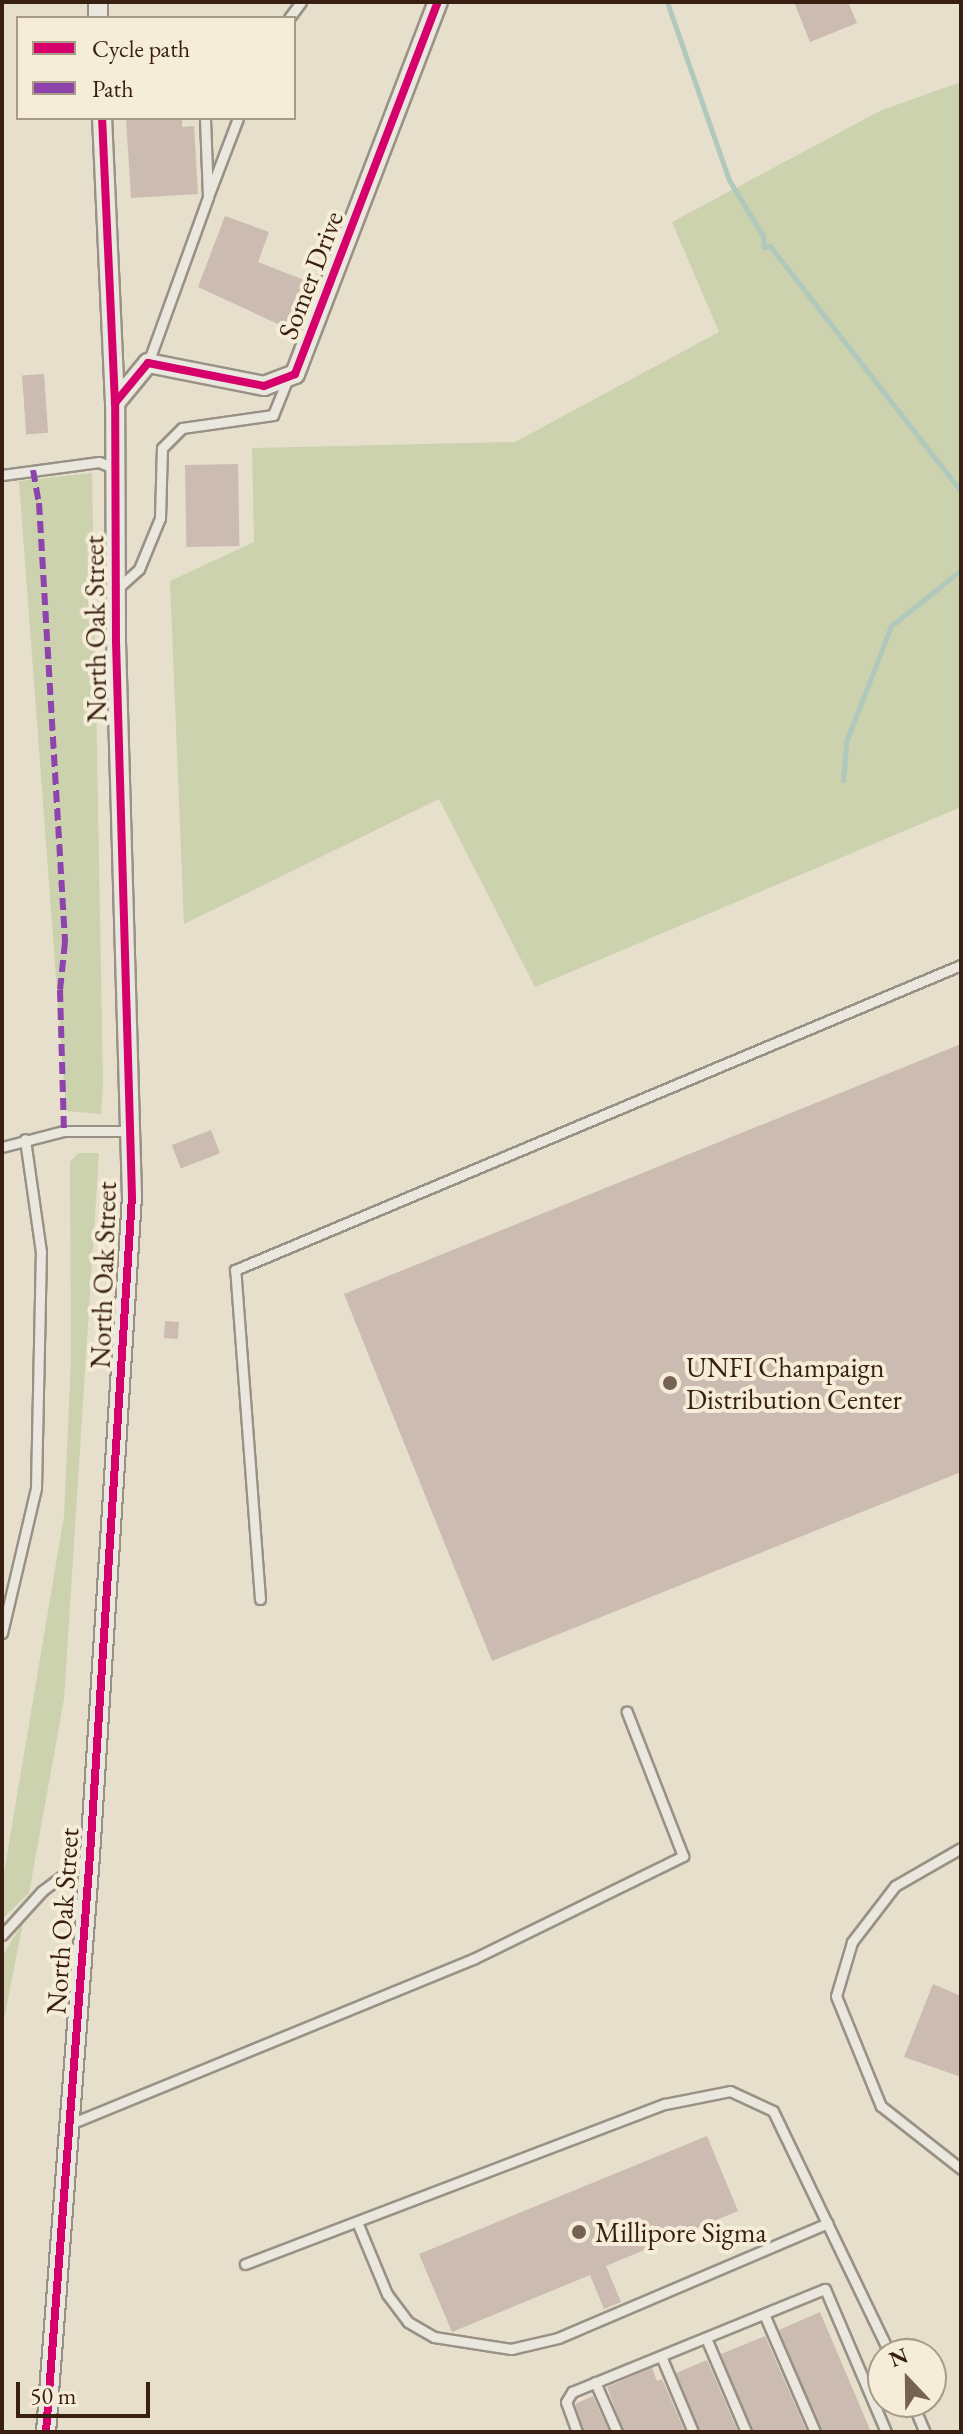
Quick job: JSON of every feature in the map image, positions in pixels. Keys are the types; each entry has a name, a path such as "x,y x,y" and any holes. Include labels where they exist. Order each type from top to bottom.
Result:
{"street":[{"name":"Somer Drive","path":"148,363 264,386 295,374 438,2"},
{"name":"North Oak Street","path":"46,2432 90,1855 132,1197 127,1131 115,590 115,403 102,120"},
{"path":"115,403 148,363"}],"lane":[{"path":"205,120 208,197"},
{"path":"148,363 237,120"},
{"path":"115,590 139,569 160,518 162,448 182,428 273,415 289,377"},
{"path":"2,475 99,462 116,469"},
{"path":"260,1599 235,1270 961,965"},
{"path":"2,1147 64,1131 127,1131"},
{"path":"2,1633 36,1488 41,1252 25,1139"},
{"path":"68,2125 473,1959 683,1856 627,1712"},
{"path":"961,1848 895,1886 852,1942 836,1996 881,2106 961,2169"},
{"path":"2,1935 42,1891 90,1855"},
{"path":"245,2264 665,2104 730,2091 773,2111 882,2338"},
{"path":"357,2222 387,2294 408,2322 434,2337 511,2349 558,2338 828,2223"},
{"path":"577,2432 566,2402 572,2392 825,2289 886,2432"},
{"path":"764,2314 815,2432"},
{"path":"706,2338 746,2432"},
{"path":"661,2356 693,2432"},
{"path":"595,2382 617,2432"}],"green space":[{"path":"961,82 961,807 535,987 439,799 184,924 170,581 254,542 252,448 515,442 719,332 672,222 882,110"},
{"path":"92,473 103,1084 101,1114 66,1111 19,481"},
{"path":"78,1153 99,1153 64,1699 29,1893 2,1919 2,1885 64,1516 71,1358 70,1162"},
{"path":"23,1923 2,2029 2,1956"}],"building":[{"path":"794,2 848,2 857,23 810,42"},
{"path":"126,120 182,120 182,127 194,126 198,194 131,198"},
{"path":"225,216 269,232 258,262 309,282 291,330 198,287"},
{"path":"44,374 48,433 26,434 22,376"},
{"path":"238,464 239,546 186,547 185,465"},
{"name":"UNFI Champaign Distribution Center","path":"961,1044 961,1472 492,1661 344,1294"},
{"path":"211,1130 220,1153 181,1168 172,1145"},
{"path":"165,1321 179,1322 178,1339 164,1338"},
{"path":"933,1984 961,1996 961,2077 904,2057"},
{"name":"Millipore Sigma","path":"707,2136 738,2211 606,2266 621,2302 604,2309 590,2275 452,2332 419,2254"},
{"path":"820,2312 871,2432 822,2432 779,2330"},
{"path":"765,2336 807,2432 753,2432 721,2354"},
{"path":"707,2360 738,2432 700,2432 676,2373"},
{"path":"652,2368 657,2381 662,2379 685,2432 624,2432 607,2387"},
{"path":"593,2396 609,2432 584,2432 575,2404"}],"waterway":[{"path":"667,2 729,180 763,236 764,247 770,246 961,491"},
{"path":"843,780 846,742 891,626 961,570"}],"marked path":[{"path":"33,470 39,503 65,942 60,990 64,1131"}],"cycle path":[{"path":"115,403 148,363 264,386 295,374 438,2"},
{"path":"46,2432 90,1855 132,1197 116,642 115,403 102,120"}],"place":[{"name":"UNFI Champaign Distribution Center","path":"670,1383"},
{"name":"Millipore Sigma","path":"579,2232"}]}
